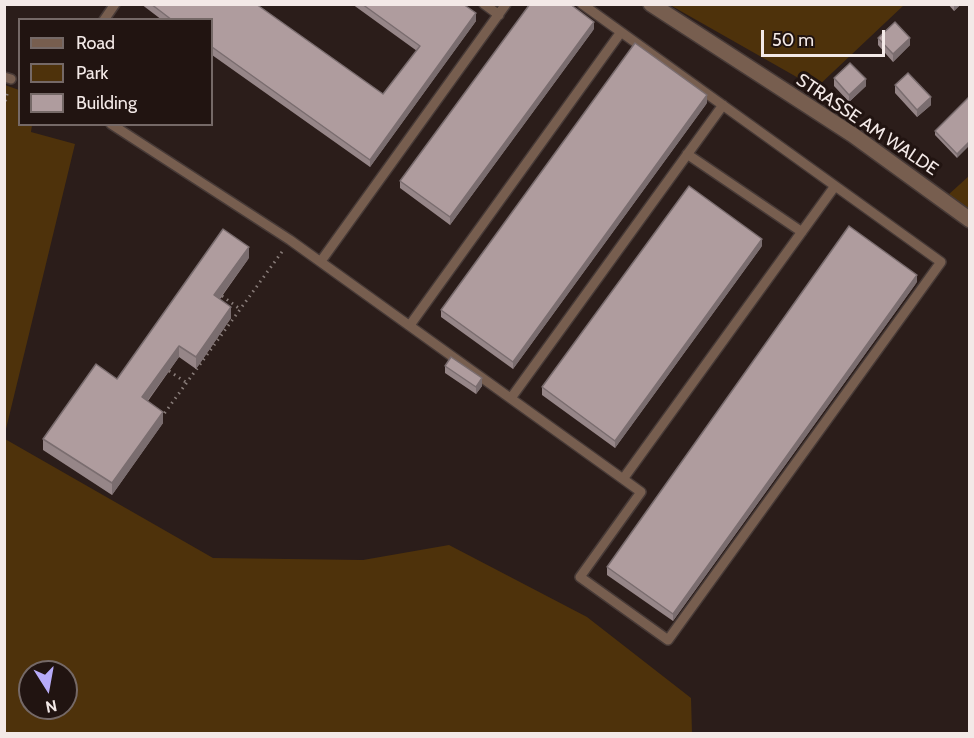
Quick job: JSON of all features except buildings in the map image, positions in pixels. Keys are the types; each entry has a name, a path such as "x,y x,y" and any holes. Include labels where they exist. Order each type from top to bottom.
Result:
{"street":[{"name":"STRASSE AM WALDE","path":"651,4 852,135 969,220"}],"lane":[{"path":"105,18 115,4"},
{"path":"484,4 499,15"},
{"path":"321,261 506,4"},
{"path":"114,126 321,261 641,492 580,577 668,640 941,262 582,4"},
{"path":"410,325 621,32"},
{"path":"511,398 723,105"},
{"path":"687,154 802,231"},
{"path":"623,479 835,186"}],"path":[{"path":"4,107 8,78"},
{"path":"160,420 290,240"},
{"path":"222,296 240,309"},
{"path":"169,371 187,383"}],"green space":[{"path":"670,5 904,5 816,88"},
{"path":"5,85 18,90 18,126 32,126 31,132 75,144 5,433"},
{"path":"969,176 969,211 948,195"},
{"path":"5,439 213,558 363,560 449,545 587,617 691,698 692,733 5,733"}]}
